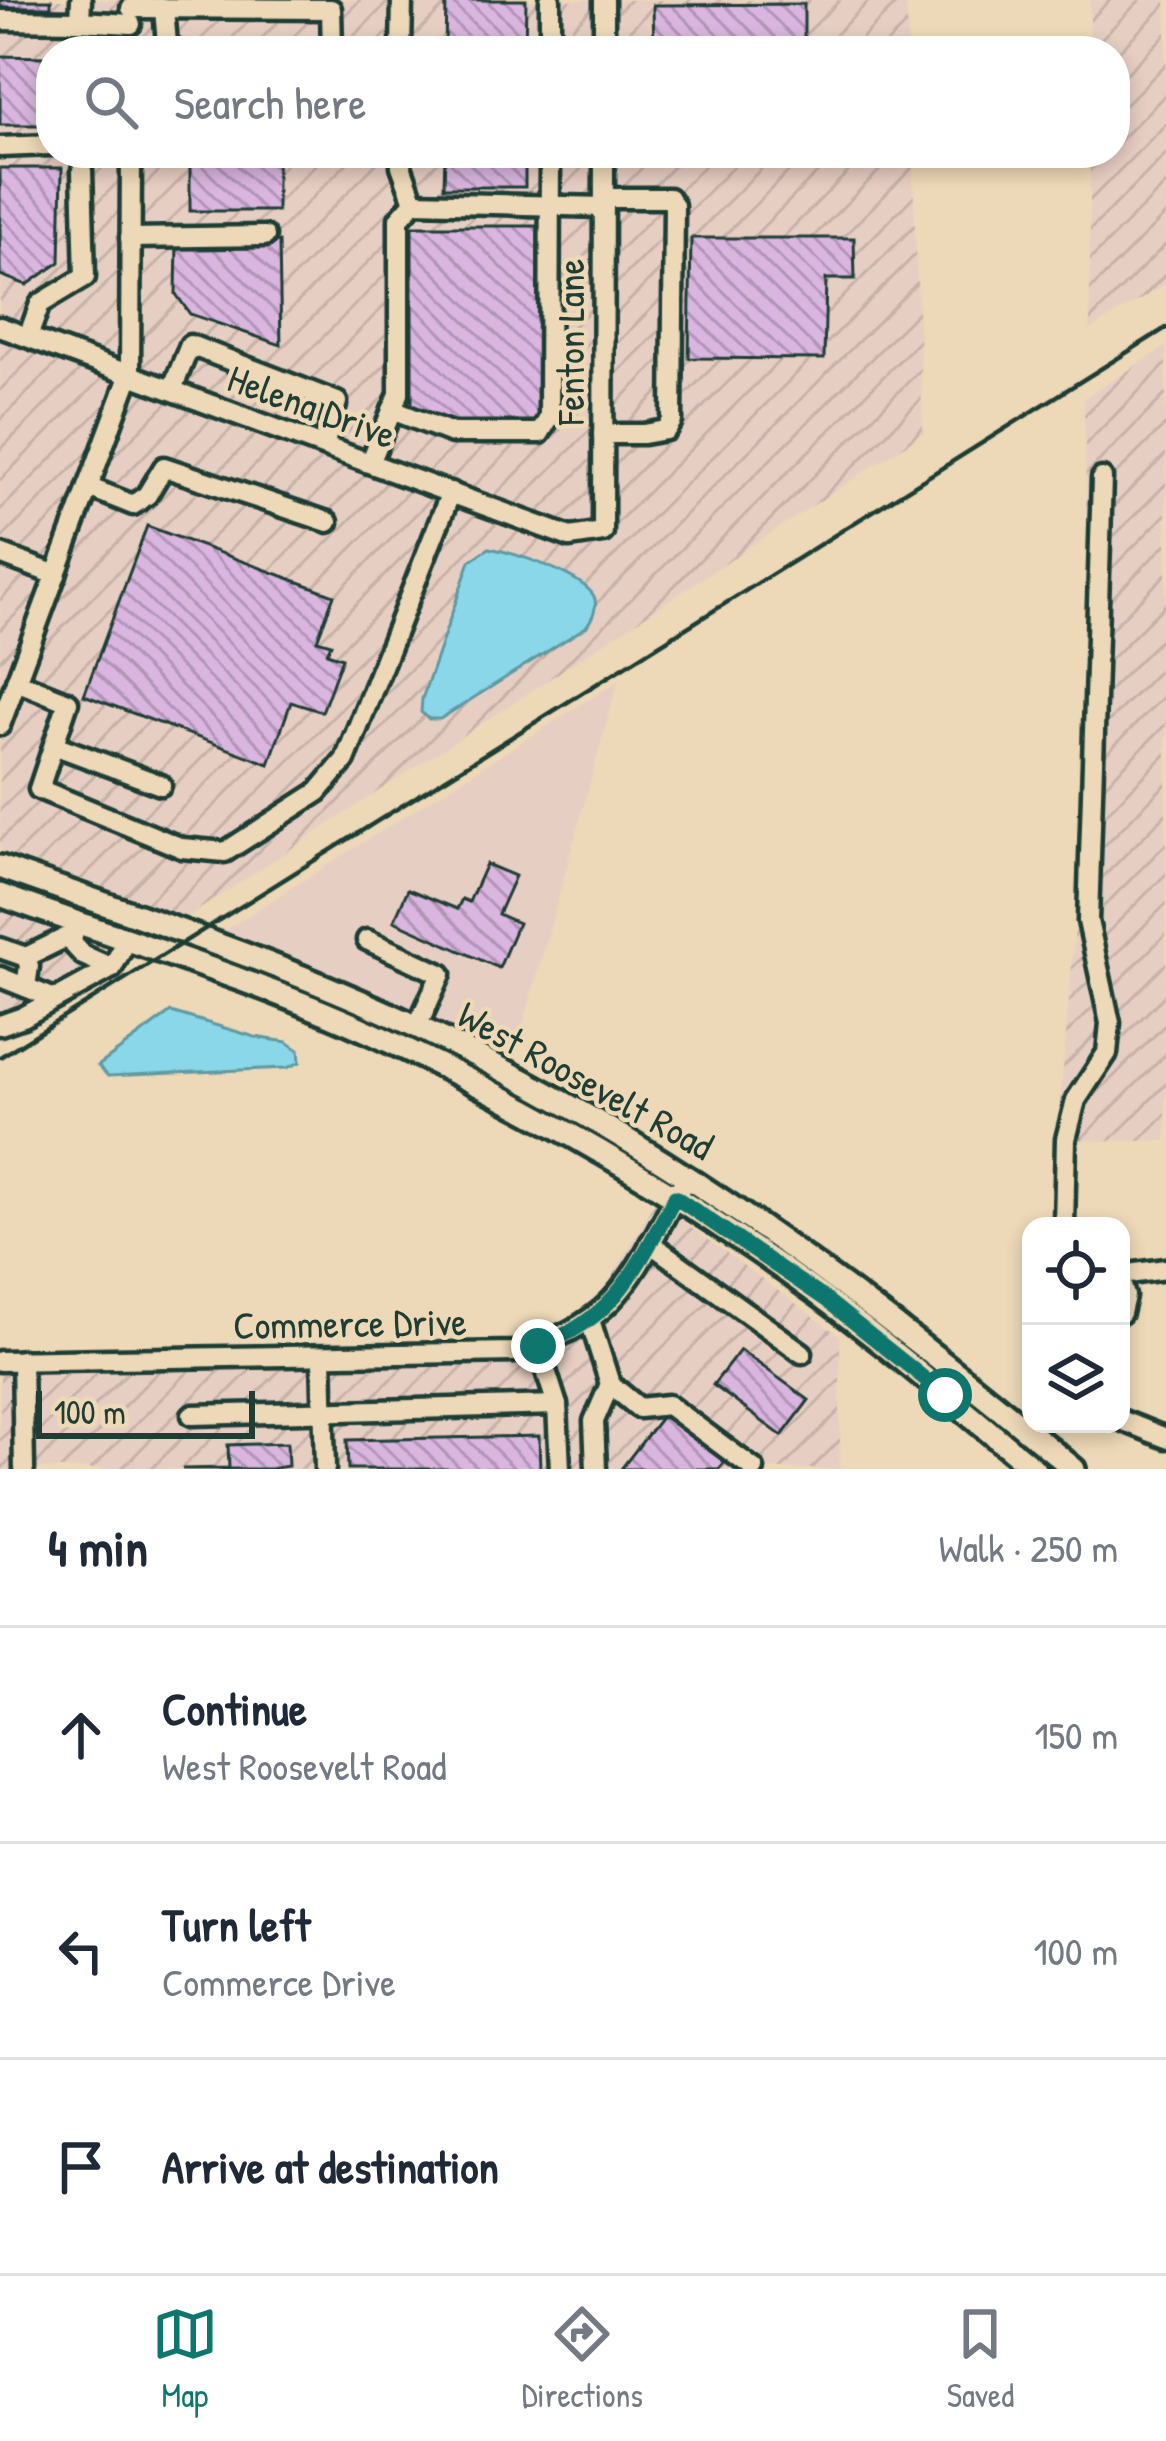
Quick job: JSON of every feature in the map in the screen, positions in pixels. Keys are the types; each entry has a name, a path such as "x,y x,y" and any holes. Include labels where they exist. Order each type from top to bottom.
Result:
{"main road":[{"name":"West Roosevelt Road","path":"0,867 249,957 417,1027 540,1089 686,1176 835,1277 1022,1418"},
{"name":"West Roosevelt Road","path":"0,895 73,929 127,940 259,987 416,1054 532,1113 675,1197 825,1299 1034,1469"},
{"name":"West Roosevelt Road","path":"1041,1433 1074,1469"}],"street":[{"path":"80,21 81,0"},
{"path":"401,0 401,36"},
{"path":"550,0 550,36"},
{"path":"604,0 604,36"},
{"path":"0,20 80,21 164,9 331,9 332,36"},
{"path":"164,9 166,36"},
{"path":"0,147 36,146"},
{"path":"0,725 130,374 130,168"},
{"path":"402,168 414,202"},
{"path":"392,410 452,434 540,433 549,418 550,168"},
{"name":"Fenton Lane","path":"603,532 604,168"},
{"path":"28,337 40,304 85,277 82,170"},
{"path":"370,463 399,394 399,219 414,202 550,205 669,198 674,205 672,421 666,430 603,434"},
{"path":"130,238 265,236"},
{"name":"Helena Drive","path":"0,327 570,537 603,532"},
{"path":"172,389 190,345 337,402 323,446"},
{"path":"88,487 133,505 147,495 164,467 328,522"},
{"path":"1064,1217 1066,1139 1076,1100 1108,1053 1110,1023 1088,921 1102,478"},
{"path":"16,681 68,702 39,789 182,848 225,852 318,792 345,760 451,493"},
{"path":"1,558 56,574"},
{"path":"54,745 161,785"},
{"path":"0,948 26,957 73,929 83,955 112,968"},
{"path":"0,1025 112,968 127,940"},
{"path":"368,940 441,974 417,1027"},
{"path":"26,957 26,987"},
{"path":"0,977 56,999"},
{"name":"Commerce Drive","path":"0,1360 503,1353 538,1346 608,1307 686,1176"},
{"path":"650,1243 802,1353"},
{"path":"1130,1277 1166,1269"},
{"path":"590,1320 610,1384 639,1408 668,1405 754,1469"},
{"path":"538,1346 557,1405 560,1469"},
{"path":"322,1356 325,1469"},
{"path":"22,1360 24,1469"},
{"path":"596,1469 594,1421 610,1384"},
{"path":"193,1414 557,1405"},
{"path":"1130,1424 1166,1438"}],"shaded area":[{"path":"0,0 906,0 907,36 36,36 36,168 913,168 923,433 186,918 0,850"},
{"path":"1090,0 1166,0 1166,284 1090,330 1090,168 1130,168 1130,36 1090,36"},
{"path":"1166,347 1166,1141 1057,1140 1075,928 1087,536 1084,398"},
{"path":"618,681 512,1065 222,932"},
{"path":"0,902 144,954 0,1041"},
{"path":"655,1201 840,1336 840,1469 0,1469 0,1350 497,1342 557,1327 603,1294"}],"water":[{"path":"489,548 531,560 579,582 595,599 594,614 586,627 440,719 429,719 421,712 422,699 470,561"},
{"path":"171,1012 287,1042 299,1050 300,1062 287,1068 108,1076 98,1066"}],"building":[{"path":"0,0 51,0 51,7 0,7"},
{"path":"446,0 526,0 525,36 445,36"},
{"path":"804,4 804,36 654,36 653,5"},
{"path":"0,56 36,57 36,125 0,125"},
{"path":"0,168 62,168 60,262 27,285 0,275"},
{"path":"190,168 277,168 277,211 190,211"},
{"path":"445,168 525,168 525,187 444,187"},
{"path":"412,226 538,226 538,425 455,426 412,409"},
{"path":"691,238 854,238 855,279 826,279 824,359 689,358"},
{"path":"279,242 281,345 190,314 176,294 177,243"},
{"path":"147,526 334,595 317,640 331,644 327,653 342,658 322,712 291,702 269,764 84,695"},
{"path":"486,864 515,876 498,914 518,923 499,968 394,921 408,889 457,909 462,899 469,902"},
{"path":"740,1350 809,1400 782,1436 713,1385"},
{"path":"666,1411 730,1456 719,1469 621,1469"},
{"path":"539,1436 540,1469 348,1469 347,1440"},
{"path":"287,1443 288,1466 270,1469 182,1469 229,1468 228,1445"}],"railway":[{"path":"0,1057 1166,328"}],"route":[{"path":"538,1346 578,1330 608,1307 633,1274 675,1197 825,1299 945,1395"}]}
